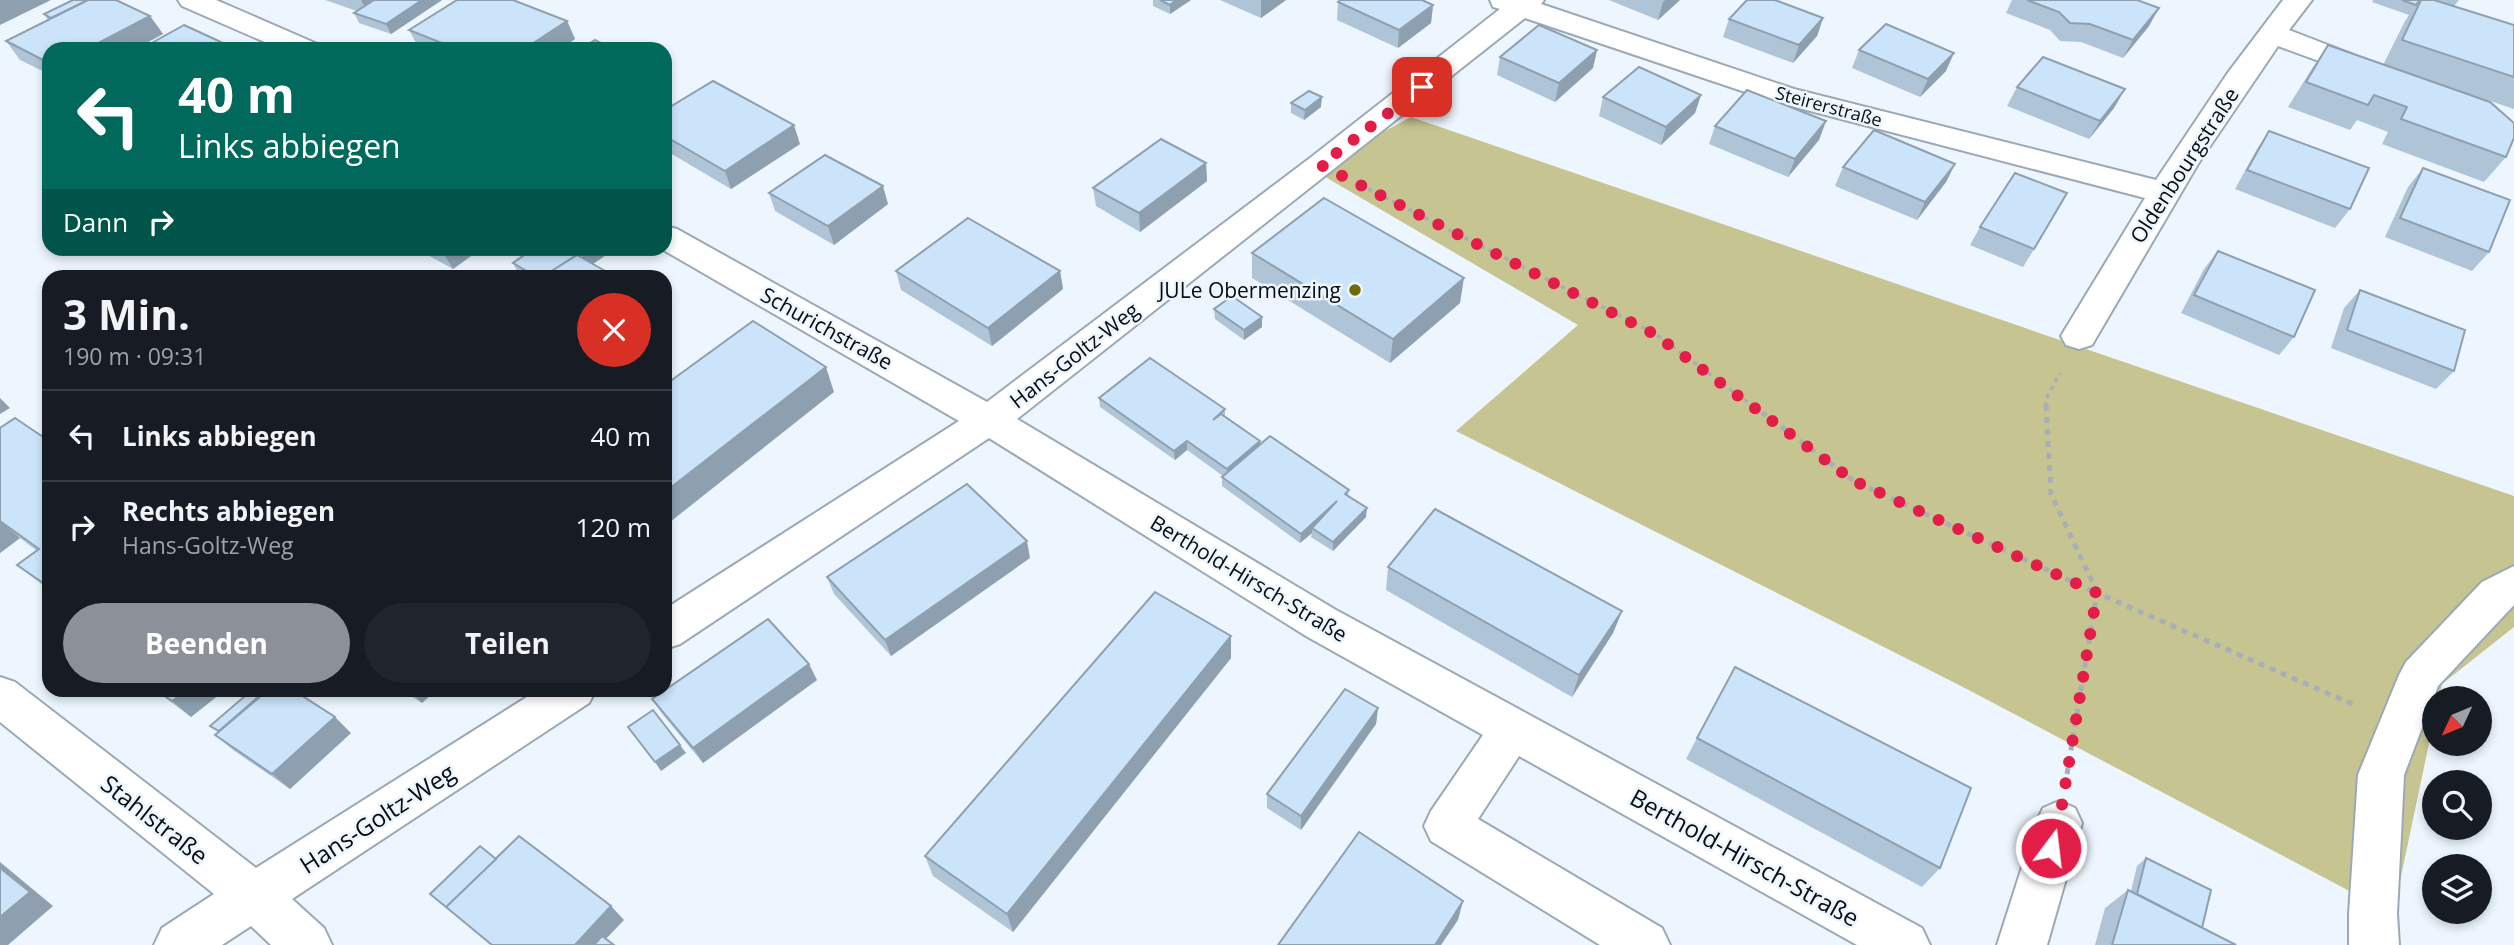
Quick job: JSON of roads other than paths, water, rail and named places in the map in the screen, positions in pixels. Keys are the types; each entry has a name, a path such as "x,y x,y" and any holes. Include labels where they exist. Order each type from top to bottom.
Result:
{"street":[{"path":"192,0 289,42"},
{"name":"Oldenbourgstraße","path":"2079,337 2162,192 2271,33 2298,0"},
{"name":"Hans-Goltz-Weg","path":"672,626 989,420 1321,165 1518,3"},
{"name":"Steirerstraße","path":"1518,3 1783,95 2162,192"},
{"path":"2271,33 2341,60"},
{"name":"Schurichstraße","path":"672,241 989,420"},
{"name":"Berthold-Hirsch-Straße","path":"989,420 1321,623 1905,945"},
{"path":"2374,945 2372,914 2381,775 2421,675 2497,594 2514,583"},
{"name":"Stahlstraße","path":"0,696 254,897 307,945"},
{"name":"Hans-Goltz-Weg","path":"179,945 563,697"},
{"path":"1512,729 1447,826 1645,945"},
{"path":"2022,945 2059,823"}],"place":[{"name":"JULe Obermenzing","path":"1355,290"}]}
